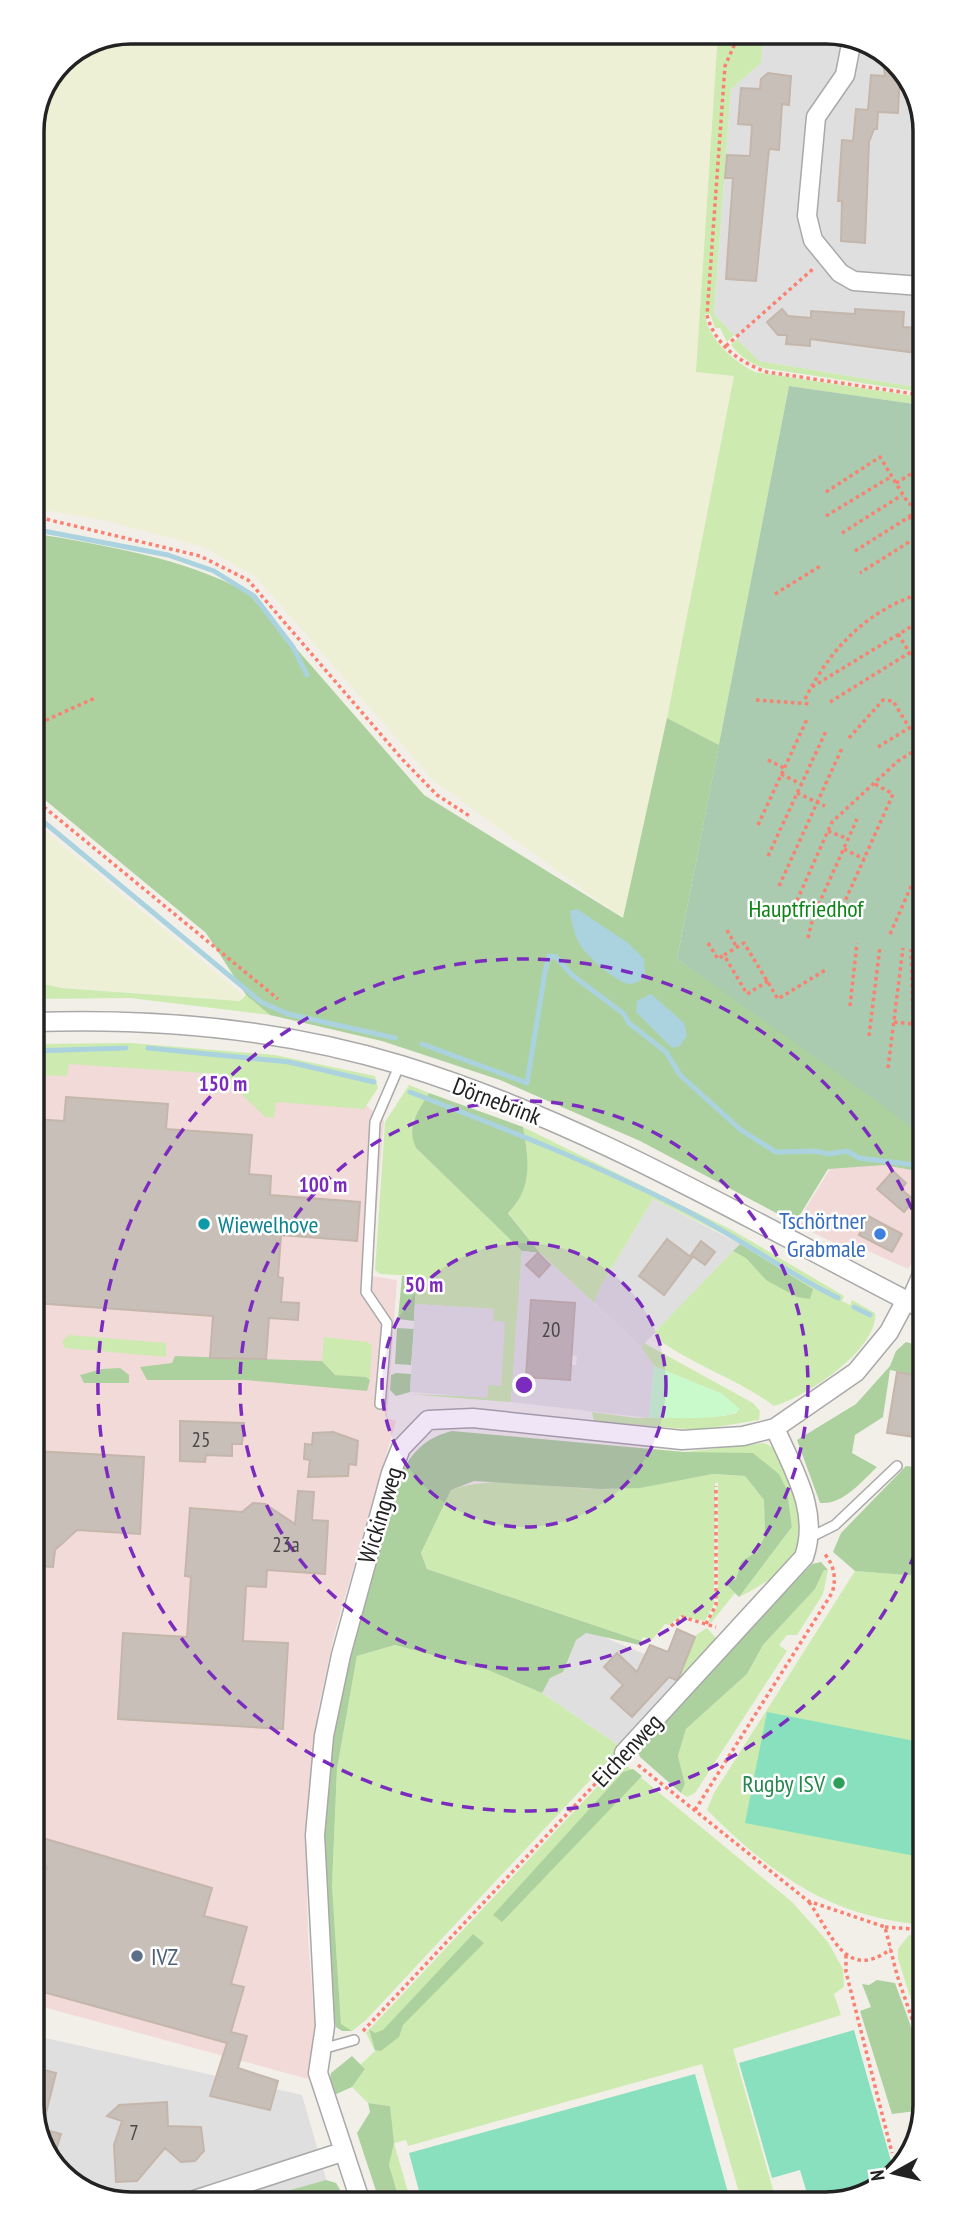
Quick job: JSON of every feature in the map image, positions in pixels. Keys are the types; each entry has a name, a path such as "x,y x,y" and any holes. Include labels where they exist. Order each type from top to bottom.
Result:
{"street":[{"path":"850,47 845,75 816,117 807,216 813,240 841,274 854,281 913,285"},
{"name":"Dörnebrink","path":"44,1022 124,1020 276,1036 400,1064 517,1106 655,1170 913,1304"},
{"name":"Wickingweg","path":"357,2192 318,2073 325,2026 315,1835 324,1736 341,1655 375,1527 401,1448 428,1420 473,1418 682,1440 743,1436 775,1428 856,1372 889,1332 906,1300"},
{"path":"775,1428 810,1510 811,1537"},
{"name":"Eichenweg","path":"624,1753 792,1572 804,1557 811,1537"},
{"path":"240,2192 342,2151"}],"lane":[{"path":"380,1404 387,1323 366,1292 375,1122 400,1064"},
{"path":"906,1300 913,1284"},
{"path":"811,1537 835,1525 897,1466"},
{"path":"320,2050 354,2040"}],"path":[{"path":"735,44 725,66 707,314 715,333 748,366 767,372 913,393"},
{"path":"726,346 826,258"},
{"path":"825,492 880,457 908,503 913,506"},
{"path":"896,483 913,473"},
{"path":"825,516 892,476"},
{"path":"842,533 903,494"},
{"path":"855,551 913,514"},
{"path":"909,517 913,524"},
{"path":"44,519 200,556 248,580 402,759 437,795 471,817"},
{"path":"860,573 913,540"},
{"path":"775,594 821,565"},
{"path":"805,699 825,663 846,638 881,611 913,597"},
{"path":"810,688 913,625"},
{"path":"898,634 913,659"},
{"path":"830,702 913,651"},
{"path":"44,721 94,698"},
{"path":"756,700 810,704"},
{"path":"849,738 883,700 892,701 913,734"},
{"path":"758,825 808,717"},
{"path":"878,747 913,726"},
{"path":"768,856 826,732"},
{"path":"779,886 844,746"},
{"path":"794,907 832,822 898,761 913,752"},
{"path":"768,760 784,768"},
{"path":"781,774 801,784"},
{"path":"836,919 893,794 875,784"},
{"path":"797,793 825,806"},
{"path":"44,807 278,999"},
{"path":"808,938 814,916 858,819"},
{"path":"828,831 848,839"},
{"path":"844,849 864,859"},
{"path":"890,934 913,883"},
{"path":"727,930 737,947"},
{"path":"708,943 718,958 744,943 778,999 827,969"},
{"path":"850,1006 857,943"},
{"path":"869,1037 880,946"},
{"path":"888,1068 903,948"},
{"path":"894,1022 913,1024 911,949"},
{"path":"723,955 747,994 768,981"},
{"path":"706,1624 716,1605 716,1486"},
{"path":"695,1810 832,1593 835,1583 832,1561 811,1537"},
{"path":"671,1626 682,1617 735,1634"},
{"path":"624,1753 808,1901 846,1955 859,1962 875,1960 891,1948"},
{"name":"Eichenweg","path":"354,2040 624,1753"},
{"path":"808,1901 885,1927 913,1929"},
{"path":"885,1927 913,2019"},
{"path":"846,1955 846,1972 888,2138"}],"shaded area":[{"path":"763,44 843,45 870,55 892,73 904,92 912,114 913,131 913,387 758,361 714,314 731,89 761,63"},
{"path":"44,1054 296,1072 365,1104 384,1121 371,1276 397,1280 387,1418 396,1421 334,1635 318,1710 306,1849 308,1939 315,2028 308,2079 44,2007"},
{"path":"836,1159 913,1168 913,1261 908,1269 866,1250 844,1248 796,1224"},
{"path":"653,1199 740,1244 641,1347 594,1303 602,1284"},
{"path":"522,1251 540,1253 641,1347 654,1366 649,1418 511,1402","holes":["531,1301 571,1355 577,1356 576,1365 571,1365 569,1379 526,1376"]},
{"path":"415,1304 494,1309 493,1321 505,1322 501,1386 488,1385 487,1398 410,1392"},
{"path":"570,1623 690,1673 621,1747 542,1693"},
{"path":"44,2038 302,2095 330,2192 114,2191 92,2183 78,2174 58,2154 53,2144 45,2122"}],"green space":[{"path":"131,44 717,44 696,372 734,376 667,718 623,919 433,780 257,578 204,547 103,520 44,510 44,125 53,92 73,65 97,50"},
{"path":"717,44 763,44 761,63 731,89 714,314 734,335 727,342 720,328 715,328 710,314 705,314 707,323 723,348 738,362 755,372 913,396 913,404 789,386 719,745 667,718 734,376 696,372"},
{"path":"737,339 759,361 913,387 913,391 763,368 741,356 731,345"},
{"name":"Hauptfriedhof","path":"789,386 913,404 913,1129 677,959"},
{"path":"44,535 143,554 197,570 248,593 424,795 623,918 667,718 719,745 677,959 913,1120 913,1170 884,1165 828,1169 795,1223 640,1141 500,1080 382,1041 270,1015 246,995 206,933 44,799"},
{"path":"44,830 244,996 240,1001 44,984"},
{"path":"44,984 62,988 240,1001 246,995 270,1015 130,998 44,999"},
{"path":"131,1043 275,1055 375,1076 378,1088 364,1109 276,1102 274,1118 265,1117 235,1088 219,1087 220,1074 69,1064 67,1076 44,1075 44,1044"},
{"path":"409,1085 429,1093 411,1123 416,1148 522,1251 511,1402 408,1394 487,1397 488,1385 501,1385 504,1322 493,1321 493,1309 415,1304 415,1276 380,1274 375,1270 385,1122"},
{"path":"429,1093 523,1127 527,1173 522,1194 508,1213 540,1253 522,1251 416,1148 413,1126"},
{"path":"523,1127 732,1230 844,1296 842,1301 850,1305 852,1300 875,1313 873,1327 865,1342 821,1383 774,1406 672,1349 658,1339 655,1332 733,1251 812,1289 745,1245 653,1199 602,1284 594,1303 540,1253 508,1212 521,1193 527,1172"},
{"path":"740,1244 813,1289 810,1299 797,1297 766,1280 746,1258 733,1251"},
{"path":"402,1276 416,1276 414,1321 398,1319"},
{"path":"397,1328 414,1329 411,1365 395,1364"},
{"path":"69,1335 166,1343 166,1357 65,1348 62,1341"},
{"path":"324,1337 368,1342 372,1346 370,1380 366,1377 335,1375 322,1361"},
{"path":"906,1342 913,1344 913,1375 890,1370 883,1417 855,1435 852,1453 877,1467 844,1496 828,1503 820,1503 797,1440 856,1404 890,1366 896,1351"},
{"path":"644,1343 753,1403 760,1411 759,1420 698,1430 594,1421 592,1412 636,1418 723,1416 736,1413 739,1409 722,1394 654,1366 641,1347"},
{"path":"175,1356 322,1361 335,1375 366,1377 370,1380 367,1391 246,1380 147,1380 140,1367 172,1363"},
{"path":"654,1366 722,1394 740,1409 724,1416 649,1418"},
{"path":"120,1368 129,1375 129,1383 84,1383 80,1375 102,1369"},
{"path":"411,1374 410,1392 396,1396 390,1390 391,1375"},
{"path":"452,1431 684,1452 753,1453 779,1474 787,1490 792,1527 739,1597 728,1586 728,1582 736,1579 741,1562 757,1551 765,1536 764,1500 745,1476 713,1474 640,1488 600,1489 474,1481 451,1490 421,1553 427,1569 641,1641 640,1645 586,1633 576,1640 563,1672 550,1678 542,1693 488,1670 395,1645 357,1656 337,1769 332,1885 341,2024 352,2031 342,2031 336,2027 334,2018 325,1883 327,1782 336,1714 352,1645 400,1476 421,1447 435,1437"},
{"path":"764,1443 776,1452 802,1508 803,1532 800,1545 785,1567 763,1584 739,1597 792,1527 787,1490 684,1452"},
{"path":"906,1466 913,1467 913,1576 855,1571 833,1552 841,1533"},
{"path":"713,1474 745,1476 764,1500 765,1536 757,1551 741,1562 736,1579 728,1586 735,1593 711,1623 709,1621 718,1604 718,1483 715,1483 714,1604 705,1621 680,1616 669,1625 665,1624 652,1640 643,1637 641,1641 427,1569 421,1553 451,1490 469,1485 506,1482 615,1489"},
{"path":"821,1562 828,1570 824,1570 815,1589 763,1645 747,1674 686,1729 678,1756 685,1784 681,1793 640,1757 637,1749 641,1742 812,1564"},
{"path":"824,1570 828,1570 823,1594 797,1635 787,1635 779,1645 787,1651 695,1793 687,1797 681,1793 685,1784 678,1756 686,1729 747,1674 763,1645 815,1589"},
{"path":"855,1571 913,1576 913,1923 860,1913 805,1889 780,1873 707,1810 714,1793"},
{"path":"707,1628 721,1644 684,1681 678,1677 696,1635"},
{"path":"395,1645 488,1670 542,1693 621,1747 366,2020 352,2031 341,2025 332,1885 337,1770 357,1656"},
{"name":"Rugby ISV","path":"767,1712 913,1741 913,1856 745,1823"},
{"path":"627,1766 792,1902 828,1942 843,1969 844,1987 834,1994 841,2015 733,2049 774,2192 739,2192 702,2064 408,2146 406,2140 394,2143 408,2192 397,2192 389,2165 392,2146 390,2106 368,2103 352,2087 365,2069 360,2065 375,2051 366,2033 612,1771"},
{"path":"633,1769 642,1776 502,1922 493,1915 623,1772"},
{"path":"473,1934 484,1943 403,2025 399,2037 381,2051 375,2050 369,2029 375,2033 383,2030"},
{"path":"909,1935 913,1935 913,2006 898,1959 898,1949"},
{"path":"877,1980 895,1983 913,2032 913,2111 892,2114 860,2011 871,2007 862,1984 869,1985"},
{"path":"854,2030 885,2138 859,2138 859,2186 843,2191 807,2192 800,2170 772,2178 739,2063"},
{"path":"352,2056 365,2069 352,2087 332,2096 329,2085 331,2073"},
{"path":"695,2074 728,2192 419,2192 409,2153"},
{"path":"368,2103 390,2106 394,2143 389,2165 397,2192 376,2192 357,2133 370,2112"},
{"path":"326,2180 336,2183 341,2192 284,2192"}],"water":[{"path":"577,909 628,943 644,959 645,977 628,984 593,960 582,948 574,932 570,911"},
{"path":"651,994 684,1023 687,1035 680,1046 672,1048 636,1012 637,1001"}],"building":[{"path":"884,66 899,83 898,113 878,112 877,129 874,129 869,142 865,243 841,241 842,201 838,201 842,140 853,141 856,109 868,110 871,75 885,76"},
{"path":"768,73 791,76 789,105 782,104 779,150 769,149 756,281 726,279 733,178 725,178 727,155 750,156 752,125 738,124 741,88 760,89 761,79"},
{"path":"782,309 788,316 811,318 811,311 855,314 855,309 904,312 903,327 913,328 913,352 810,339 810,346 786,344 787,335 778,335 767,322"},
{"path":"66,1097 168,1104 166,1129 252,1135 249,1174 271,1176 270,1195 360,1202 357,1241 281,1235 278,1277 283,1278 281,1302 299,1303 298,1320 269,1318 266,1359 210,1358 213,1316 44,1304 44,1120 64,1121"},
{"path":"893,1171 906,1183 901,1189 913,1201 904,1212 877,1189"},
{"name":"Tschörtner Grabmale","path":"868,1216 902,1234 892,1252 859,1235"},
{"path":"667,1239 692,1258 664,1295 639,1276"},
{"path":"701,1241 715,1252 705,1265 691,1255"},
{"path":"538,1253 550,1265 539,1277 526,1265"},
{"path":"531,1300 575,1303 570,1380 526,1377"},
{"path":"897,1372 913,1375 913,1437 887,1433"},
{"path":"180,1421 244,1423 242,1444 232,1444 232,1456 206,1455 205,1462 180,1461"},
{"path":"333,1432 358,1441 356,1465 349,1464 348,1476 308,1477 310,1460 304,1459 305,1444 312,1445 313,1433"},
{"path":"44,1451 144,1457 140,1534 77,1530 55,1550 53,1567 44,1566"},
{"path":"298,1491 314,1492 312,1520 328,1521 325,1574 267,1570 266,1587 246,1586 243,1641 288,1643 283,1729 118,1719 123,1633 187,1637 191,1577 185,1576 190,1508 242,1512 253,1503 265,1504 295,1524"},
{"path":"677,1629 695,1637 679,1677 676,1680 669,1677 632,1717 611,1698 623,1685 604,1667 617,1653 637,1672 650,1645 668,1652"},
{"name":"IVZ","path":"44,1838 212,1888 204,1916 247,1927 231,1984 244,1987 231,2032 247,2036 238,2068 278,2081 270,2110 210,2096 227,2043 44,1992 44,1878 47,1867 44,1866"},
{"path":"44,2070 56,2073 45,2118"},
{"path":"167,2102 168,2126 201,2127 204,2151 195,2161 181,2162 165,2148 137,2181 116,2182 114,2145 122,2121 107,2116 119,2105"},
{"path":"47,2130 61,2134 56,2150"}],"waterway":[{"path":"44,531 168,555 214,571 254,596 293,647 307,675"},
{"path":"44,822 261,1002 288,1014 395,1038"},
{"path":"422,1044 527,1083 545,972 549,956 556,957 572,975 624,1014 629,1023 666,1052 680,1075 741,1130 776,1152 814,1151 829,1154 847,1151 859,1158 913,1165"},
{"path":"44,1051 126,1048"},
{"path":"148,1048 289,1062 374,1082"},
{"path":"410,1092 618,1177 705,1220 838,1298"},
{"path":"854,1307 870,1315"}],"place":[{"name":"Wiewelhove","path":"204,1224"},
{"name":"Tschörtner Grabmale","path":"880,1234"},
{"name":"Rugby ISV","path":"839,1783"},
{"name":"IVZ","path":"137,1956"}]}
